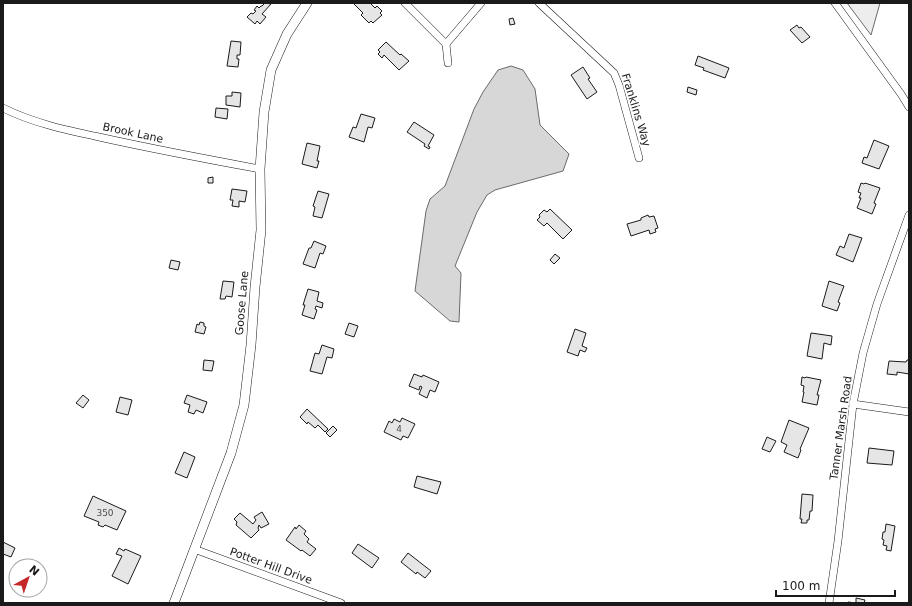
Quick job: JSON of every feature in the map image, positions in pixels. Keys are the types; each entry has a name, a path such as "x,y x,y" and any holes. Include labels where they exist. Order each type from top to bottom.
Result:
{"street":[{"name":"Goose Lane","path":"174,603 231,453 244,405 251,345 254,287 262,230 260,169 264,112 271,70 287,34 306,3"},
{"path":"405,3 446,44 448,63"},
{"path":"446,44 481,3"},
{"name":"Franklins Way","path":"539,3 614,73 619,85 639,158"},
{"path":"835,3 909,107"},
{"name":"Brook Lane","path":"3,108 25,118 86,134 153,149 260,169"},
{"name":"Tanner Marsh Road","path":"829,603 838,541 853,404 863,353 877,304 909,215"},
{"path":"853,404 909,412"},
{"name":"Potter Hill Drive","path":"194,549 341,603"}],"shaded area":[{"path":"847,3 880,3 871,35"},
{"path":"511,66 523,70 535,89 540,125 569,154 563,171 495,190 487,195 477,212 455,266 461,273 459,322 450,321 415,291 426,211 430,199 445,186 474,109 483,92 498,70"}],"building":[{"path":"265,3 271,4 262,14 266,17 260,24 257,21 255,24 247,17 256,11 254,10 257,6 259,8"},
{"path":"372,3 371,4 375,8 377,6 382,11 380,13 382,15 373,23 371,21 369,23 361,15 363,13 354,4"},
{"path":"513,18 515,24 510,25 509,19"},
{"path":"797,25 799,28 801,27 810,37 802,43 790,30"},
{"path":"231,41 241,42 240,55 237,55 237,59 239,59 238,67 227,66"},
{"path":"386,42 409,61 399,70 384,55 382,58 378,54 380,52 378,50"},
{"path":"698,56 729,68 725,78 703,70 704,68 695,65"},
{"path":"583,67 590,78 588,79 597,92 587,99 571,75"},
{"path":"688,87 697,90 696,95 687,92"},
{"path":"232,92 241,93 240,107 226,105 226,96 232,96"},
{"path":"216,108 228,109 227,119 215,117"},
{"path":"361,114 375,118 372,128 368,127 364,142 349,137 353,127 356,128"},
{"path":"414,122 434,135 428,146 430,147 429,149 424,146 425,144 407,132"},
{"path":"874,140 889,146 879,169 862,163 864,157 867,158"},
{"path":"307,143 320,146 317,168 302,164"},
{"path":"213,177 213,183 208,183 208,178"},
{"path":"861,183 880,188 874,203 876,204 872,214 857,208 861,198 859,198 861,193 858,192"},
{"path":"232,189 247,191 245,202 239,201 239,207 232,206 233,200 230,200"},
{"path":"318,191 329,194 322,218 313,216 315,207 313,206"},
{"path":"550,209 572,230 563,239 547,223 544,226 537,220 540,217 539,215 544,210 547,212"},
{"path":"648,215 649,217 654,216 658,228 655,229 656,232 650,234 649,230 631,236 627,224 641,220 641,218"},
{"path":"849,234 862,238 853,262 836,255 840,246 844,248"},
{"path":"314,241 326,246 323,254 320,253 315,268 303,264 309,248 311,248"},
{"path":"555,254 560,258 554,264 550,260"},
{"path":"171,260 180,262 178,270 169,268"},
{"path":"223,281 234,282 232,297 226,296 225,299 220,299"},
{"path":"829,281 844,286 838,302 840,303 837,311 822,306"},
{"path":"308,289 319,292 317,301 323,303 322,308 316,306 315,309 317,310 314,319 302,315 305,305 303,305"},
{"path":"200,322 204,323 204,326 206,327 204,334 195,332 197,324 199,325"},
{"path":"349,323 358,326 354,337 345,334"},
{"path":"575,329 586,333 582,346 587,348 585,352 580,350 578,356 567,352"},
{"path":"811,333 832,336 831,345 824,343 822,359 807,356"},
{"path":"322,345 334,349 332,358 327,357 322,374 310,371 315,353 319,354"},
{"path":"204,360 214,361 212,371 203,370"},
{"path":"909,360 909,374 897,372 897,375 887,374 889,361 906,362"},
{"path":"414,374 422,377 423,375 439,382 435,392 430,390 427,398 419,394 422,387 420,386 419,390 409,386"},
{"path":"802,377 821,380 817,395 819,395 817,405 802,402 804,386 801,385"},
{"path":"83,395 89,400 83,408 76,403"},
{"path":"187,395 207,402 203,413 196,410 194,414 188,412 190,405 184,403"},
{"path":"120,397 132,400 128,415 116,412"},
{"path":"307,409 328,429 325,432 318,425 315,428 308,422 307,424 300,417"},
{"path":"402,418 415,424 408,438 403,436 401,440 384,432 389,421 392,423 394,419 400,422"},
{"path":"789,420 809,428 800,449 798,458 784,452 787,445 781,442"},
{"path":"333,426 337,430 330,437 326,433"},
{"path":"767,437 776,441 770,452 762,449"},
{"path":"869,448 894,451 892,465 867,463"},
{"path":"184,452 195,457 187,478 175,473"},
{"path":"417,476 441,482 437,494 414,487"},
{"path":"802,494 813,495 812,511 810,511 809,520 807,520 807,523 801,523 802,519 800,519"},
{"path":"93,496 126,511 117,530 105,525 103,527 98,525 99,522 84,516"},
{"path":"262,512 269,524 261,528 259,525 259,530 251,538 236,525 237,522 234,519 240,513 253,524 256,520 254,517"},
{"path":"886,524 895,526 891,551 886,550 887,546 883,545 883,532 885,532"},
{"path":"299,525 306,531 304,534 309,539 307,542 316,549 310,556 286,540 295,527 296,529"},
{"path":"3,542 15,548 11,557 3,554"},
{"path":"358,544 379,558 372,568 352,553"},
{"path":"119,548 141,556 128,584 112,576 122,556 116,554"},
{"path":"408,553 431,571 425,578 417,572 416,574 401,562"},
{"path":"856,598 865,600 864,603 856,603"}]}
